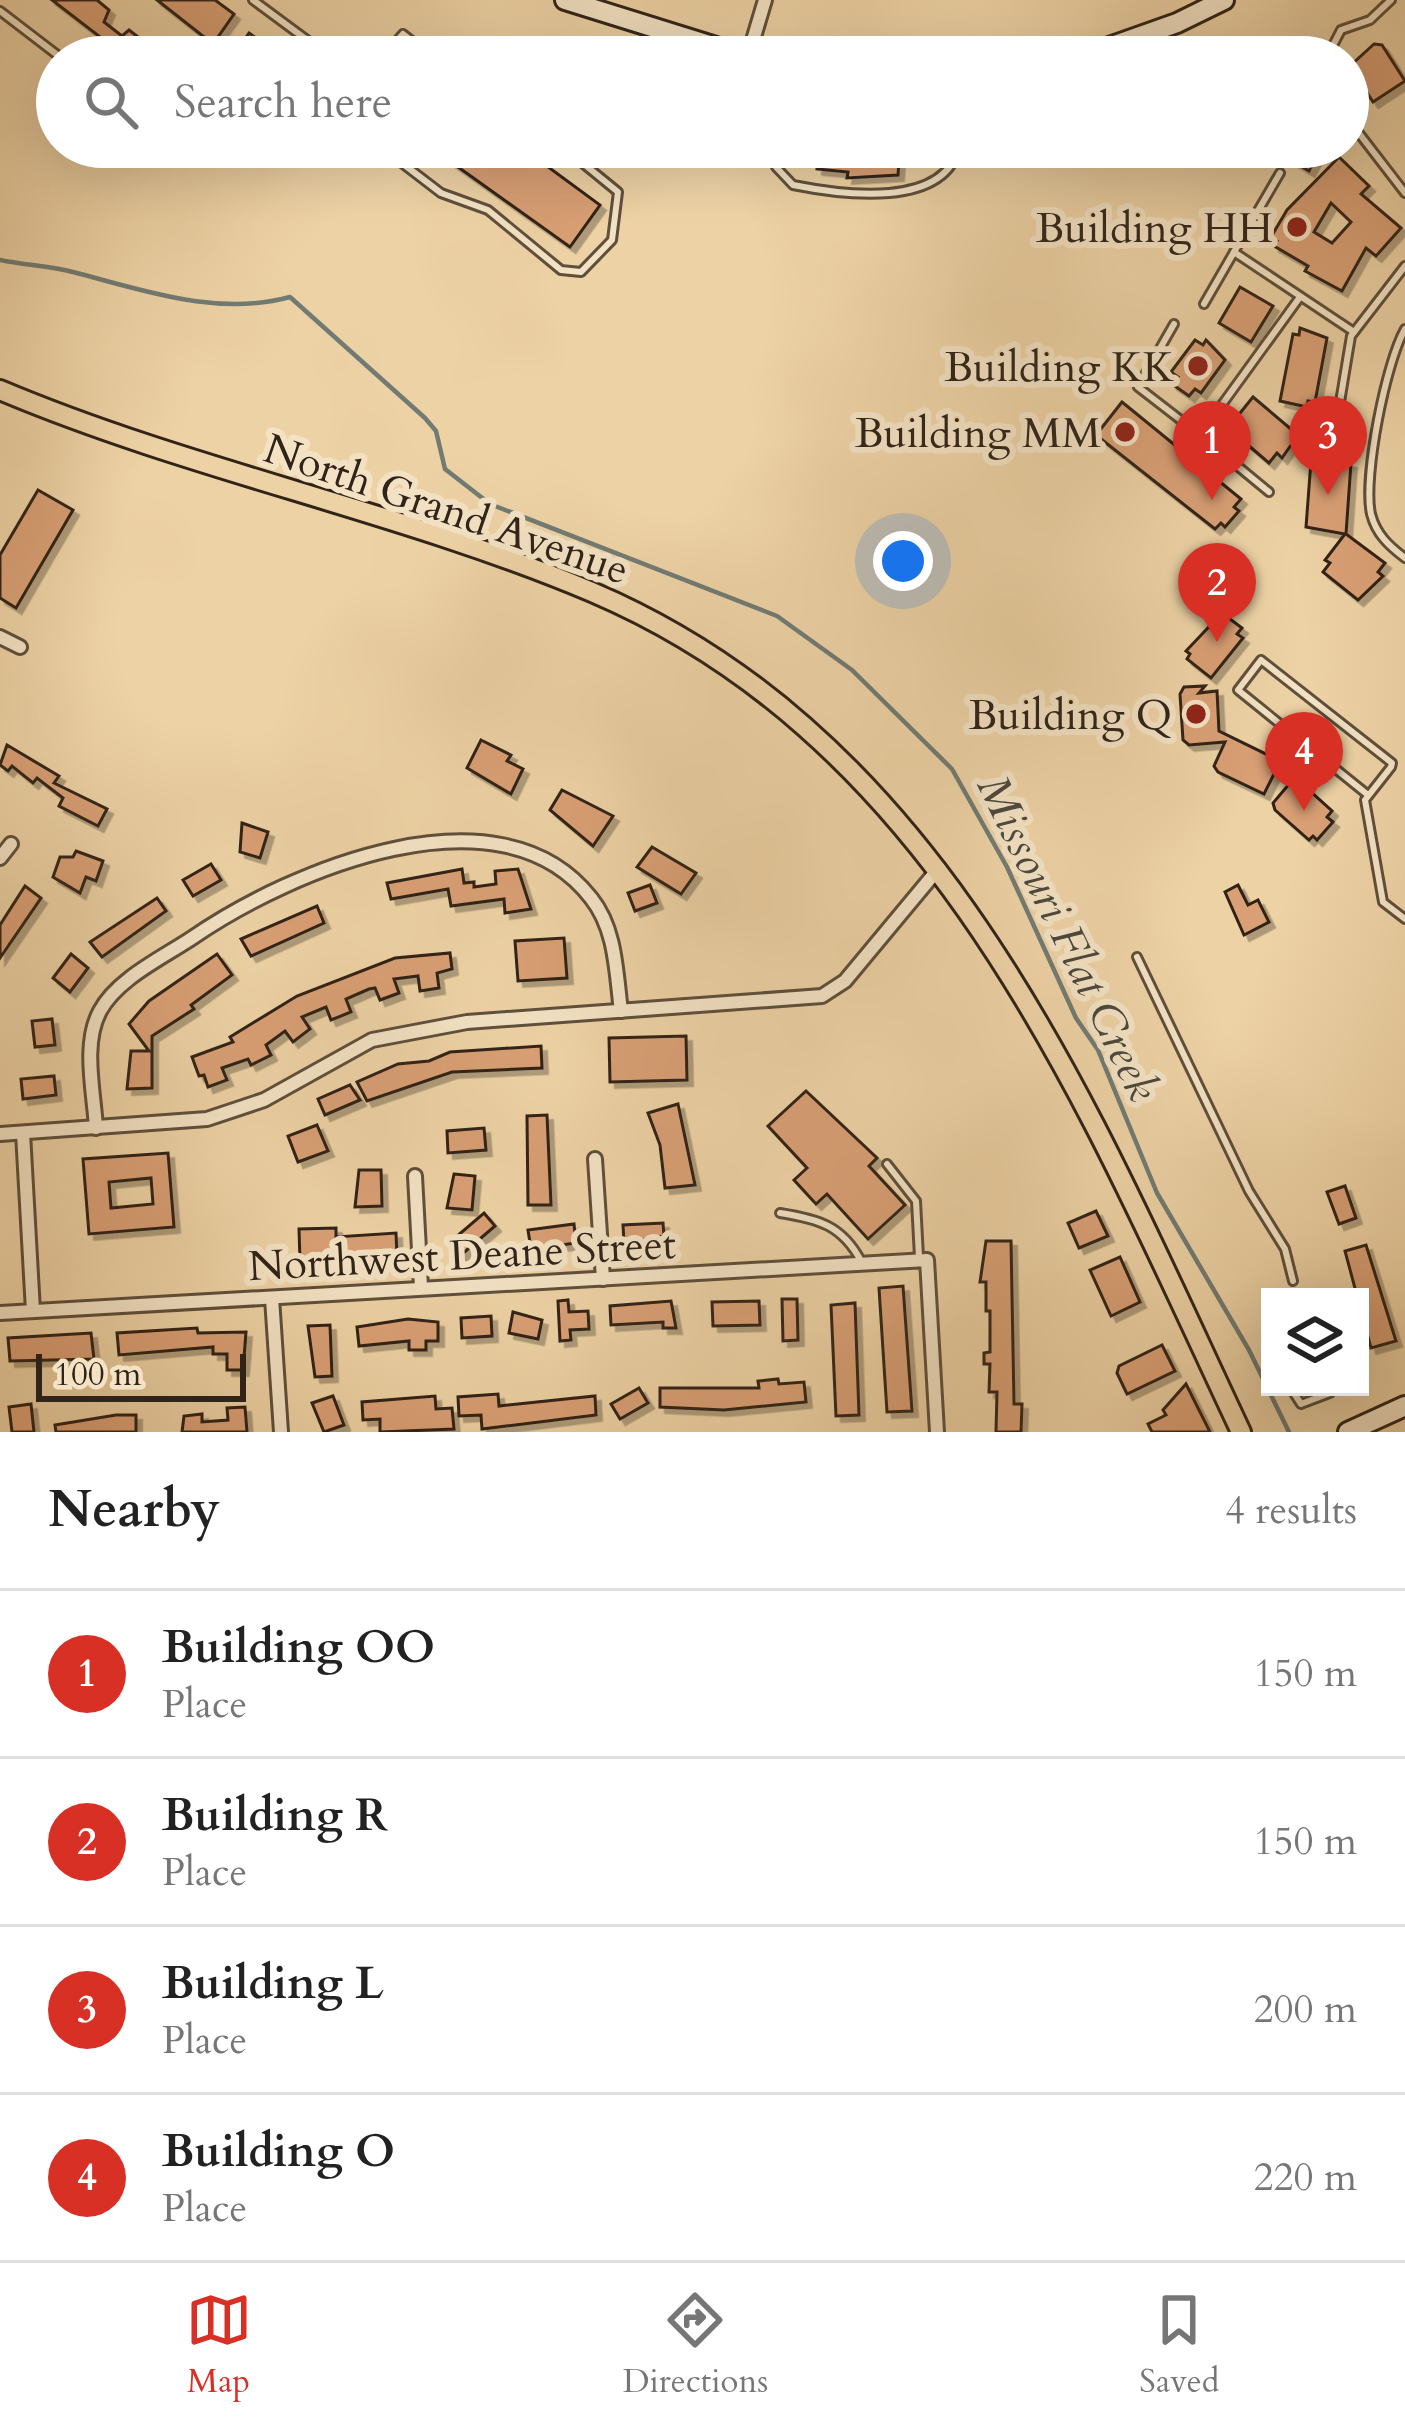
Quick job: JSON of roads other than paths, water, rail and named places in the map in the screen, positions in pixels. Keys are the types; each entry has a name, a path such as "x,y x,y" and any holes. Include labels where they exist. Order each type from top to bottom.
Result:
{"main road":[{"path":"565,0 681,36"},
{"path":"1140,36 1224,0"},
{"name":"North Grand Avenue","path":"0,390 111,433 514,562 667,628 739,674 819,736 872,786 940,867 1039,1021 1241,1432"},
{"path":"1348,1432 1405,1406"}],"street":[{"path":"754,36 765,0"},
{"path":"0,637 20,647"},
{"path":"96,1128 91,1037 114,992 217,921 294,881 359,860 482,838 523,848 562,870 592,898 611,934 621,1011"},
{"path":"0,858 11,844"},
{"path":"0,1134 207,1119 264,1100 372,1040 467,1022 822,996 845,981 940,867"},
{"path":"23,1132 33,1311"},
{"path":"595,1159 603,1279"},
{"path":"416,1176 421,1288"},
{"path":"923,1260 937,1432"},
{"name":"Northwest Deane Street","path":"0,1312 923,1260"},
{"path":"272,1298 281,1432"}],"lane":[{"path":"253,0 302,36"},
{"path":"1338,36 1341,30 1370,20 1391,0"},
{"path":"0,10 36,38"},
{"path":"1369,147 1405,194"},
{"path":"408,168 441,194 488,210 561,270 581,272 612,240 618,192 589,168"},
{"path":"777,168 793,185 916,192 951,168"},
{"path":"1204,304 1280,172"},
{"path":"1234,252 1354,332"},
{"path":"1332,450 1354,332 1405,266"},
{"path":"1200,435 1300,297"},
{"path":"1174,324 1138,387 1269,492"},
{"path":"1405,328 1386,392 1370,508 1385,542 1405,558"},
{"path":"1368,795 1392,763 1261,661 1240,692 1368,795 1383,902 1405,919"},
{"path":"1137,957 1249,1191 1285,1249 1293,1281"},
{"path":"887,1164 916,1201 923,1260"},
{"path":"780,1213 823,1220 850,1240 862,1264"},
{"path":"1296,1396 1301,1404 1324,1396"}],"waterway":[{"name":"Missouri Flat Creek","path":"0,260 208,303 290,297 425,418 436,431 445,469 490,504 777,616 852,670 952,769 1007,867 1076,1018 1098,1050 1157,1193 1249,1350 1289,1432"}],"place":[{"name":"Building HH","path":"1297,227"},
{"name":"Building KK","path":"1198,366"},
{"name":"Building MM","path":"1125,432"},
{"name":"Building L","path":"1328,495"},
{"name":"Building OO","path":"1212,500"},
{"name":"Building R","path":"1217,642"},
{"name":"Building Q","path":"1196,714"},
{"name":"Building O","path":"1304,811"}]}
